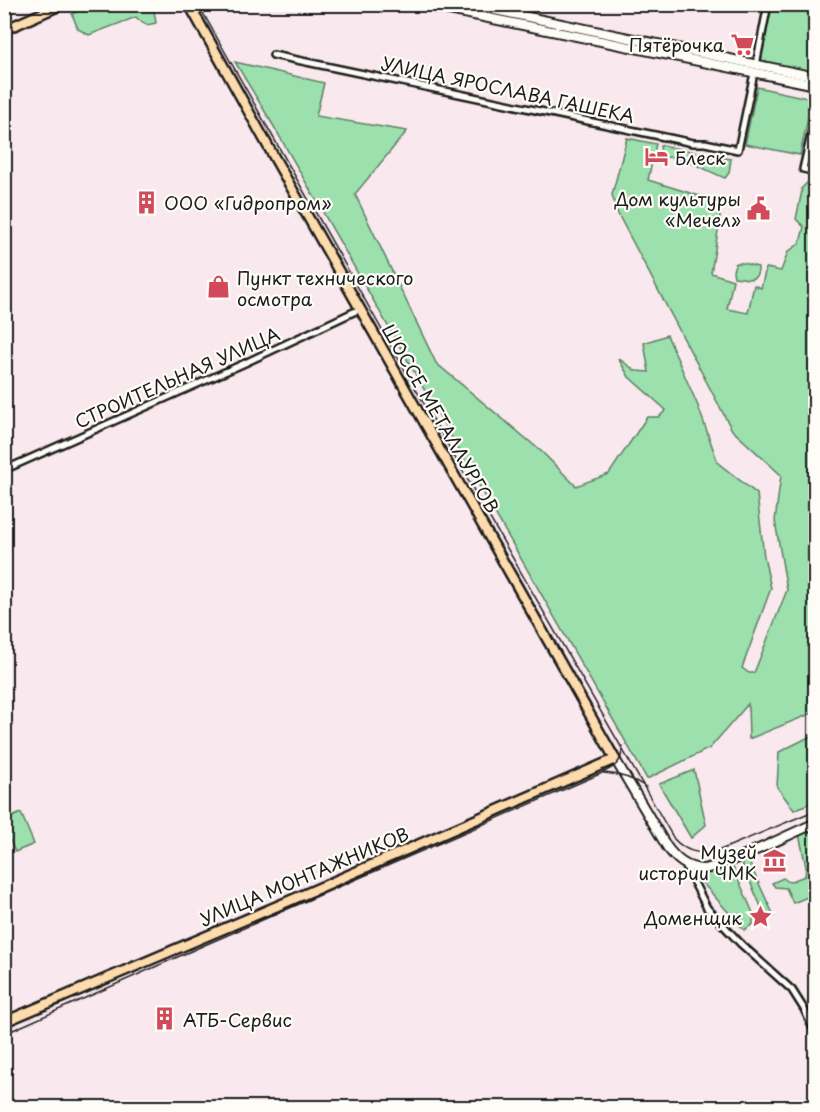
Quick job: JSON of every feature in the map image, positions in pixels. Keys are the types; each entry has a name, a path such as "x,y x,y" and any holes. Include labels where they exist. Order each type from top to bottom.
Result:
{"main road":[{"path":"4,30 63,4"},
{"path":"420,4 755,69 816,77"},
{"path":"466,4 497,8 816,85"},
{"name":"ШОССЕ МЕТАЛЛУРГОВ","path":"188,6 615,759 667,847 685,865"},
{"path":"495,20 497,8"},
{"name":"УЛИЦА МОНТАЖНИКОВ","path":"4,1022 289,902 615,759"},
{"path":"685,865 702,869 710,868 734,860 816,823"}],"street":[{"path":"755,69 768,4"},
{"name":"УЛИЦА ЯРОСЛАВА ГАШЕКА","path":"273,55 684,141 738,150 755,69"},
{"path":"816,113 803,169 816,172"},
{"name":"СТРОИТЕЛЬНАЯ УЛИЦА","path":"4,470 188,389 360,309"},
{"path":"685,865 707,908 741,945 792,990 815,1033"}],"green space":[{"path":"90,5 153,5 156,23 147,25 136,17 89,35 78,29 72,14"},
{"path":"771,5 815,5 815,73 759,61"},
{"path":"235,62 324,83 316,116 407,131 355,194 436,363 542,452 576,486 609,474 647,417 659,417 666,410 629,377 618,358 636,371 649,372 644,343 667,335 698,406 718,463 757,494 764,557 771,588 742,668 749,673 754,673 787,590 775,521 781,475 732,430 618,214 612,195 627,138 656,144 648,180 703,197 714,202 720,209 711,273 733,280 727,309 748,313 754,285 761,288 766,268 781,271 788,252 800,243 804,227 796,219 801,189 810,180 815,181 816,460 808,556 816,558 815,712 749,739 748,704 710,748 647,779"},
{"path":"757,87 812,99 800,155 745,144"},
{"path":"660,145 731,159 729,173 725,178 686,161 661,157"},
{"path":"737,263 758,267 756,276 750,279 734,277 733,271"},
{"path":"815,734 815,801 794,810 777,787 779,752"},
{"path":"694,770 706,825 691,838 659,784"},
{"path":"21,813 34,844 15,852 5,829 5,820"},
{"path":"815,829 815,894 793,903 786,888 775,887 772,883 783,878 789,882 805,876 806,867 799,834"},
{"path":"747,858 774,916 763,911 741,861"},
{"path":"732,865 754,915 753,924 744,930 700,880 701,876"}],"tram line":[{"path":"198,4 674,839 692,851 713,853 816,810"},
{"path":"4,1034 602,773 620,760 622,746"},
{"path":"604,773 626,777 646,787"}],"place":[{"name":"Пятёрочка","path":"742,44"},
{"name":"Блеск","path":"657,157"},
{"name":"ООО «Гидропром»","path":"146,202"},
{"name":"Дом культуры «Мечел»","path":"759,208"},
{"name":"Пункт технического осмотра","path":"219,287"},
{"name":"Музей истории ЧМК","path":"775,861"},
{"name":"Доменщик","path":"760,917"},
{"name":"АТБ-Сервис","path":"165,1019"}]}
